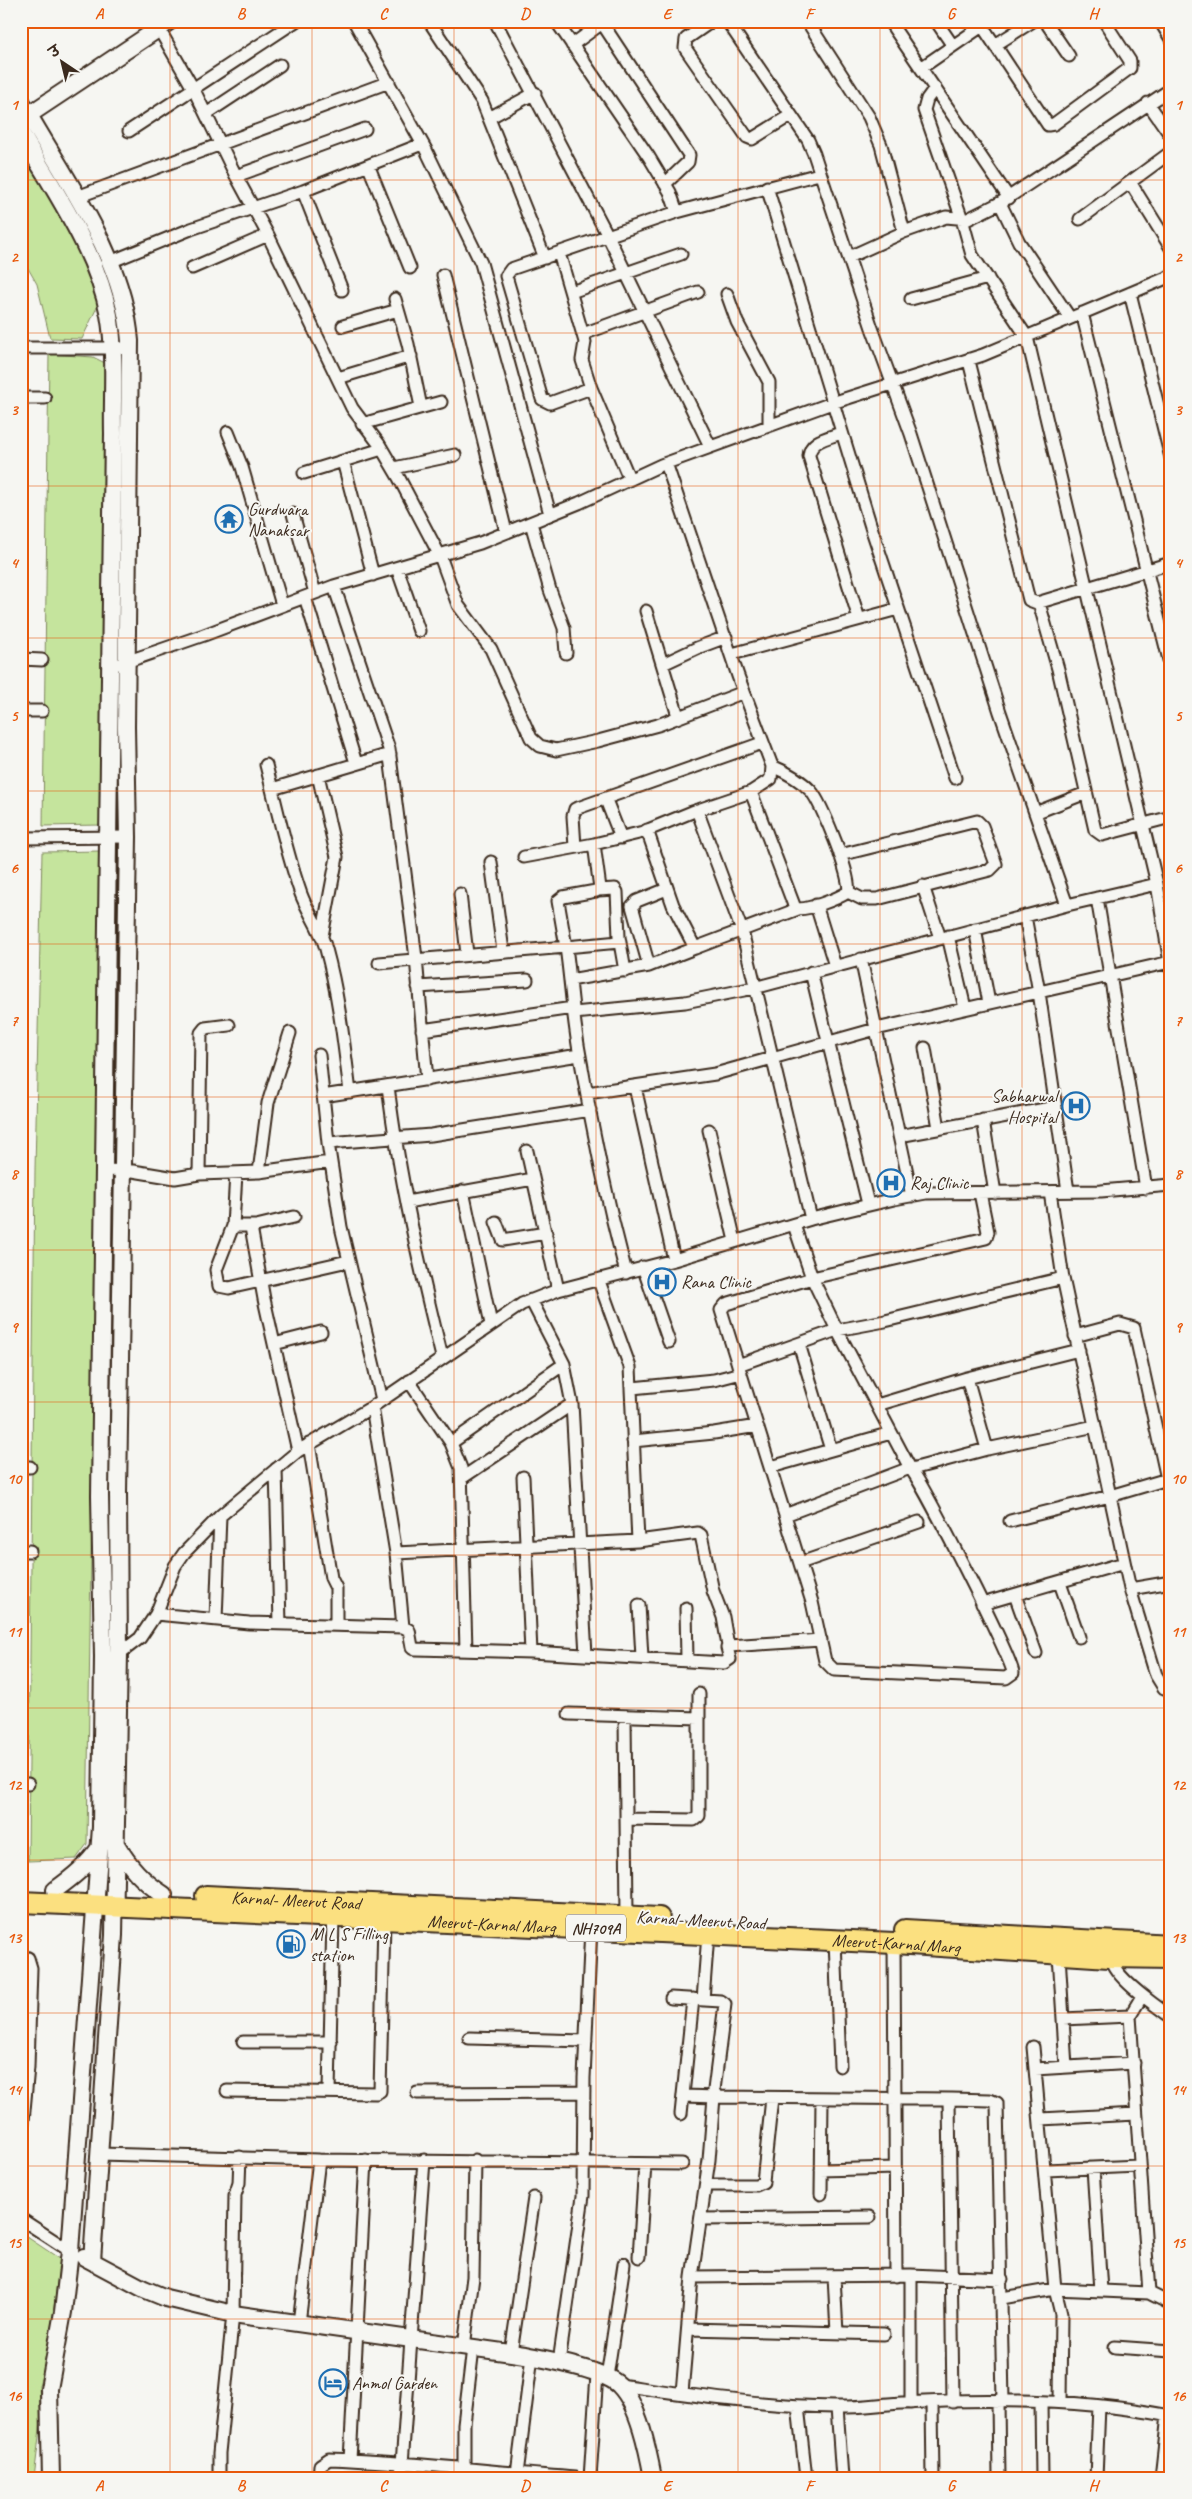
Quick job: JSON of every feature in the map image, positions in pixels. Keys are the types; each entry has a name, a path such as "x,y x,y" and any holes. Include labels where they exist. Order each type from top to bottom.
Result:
{"highway":[{"name":"Karnal- Meerut Road","path":"21,1889 55,1890 106,1899 164,1895 627,1916 1110,1950 1171,1945"},
{"name":"Meerut-Karnal Marg","path":"21,1902 106,1899 384,1921 592,1928 835,1940 1059,1955 1110,1950 1171,1958"}],"street":[{"path":"129,131 194,90 296,21"},
{"path":"354,21 422,144 482,263 550,514"},
{"path":"430,21 476,90 489,118 496,141 529,214 545,258"},
{"path":"495,21 535,93 646,310 710,446"},
{"path":"556,21 665,184 677,212"},
{"path":"712,21 686,39 684,45 747,136 752,138 791,115"},
{"path":"727,21 811,146 819,174 911,434 992,690 1067,905"},
{"path":"807,21 869,117 881,145 904,232"},
{"path":"889,21 935,88 1004,201 1019,242 1070,318"},
{"path":"936,21 953,46"},
{"path":"995,45 1033,21"},
{"path":"1045,21 1069,56"},
{"path":"921,68 981,24 1045,122 1052,125 1130,68 1130,61 1104,21"},
{"path":"1160,21 1171,39"},
{"path":"572,46 604,22 689,155 688,162 665,184"},
{"path":"111,1655 100,1496 106,838 119,664 130,348 126,306 110,262 77,197 24,112 156,26 194,90 362,424 394,468 440,556 458,605 491,649 526,729 531,738 540,746 556,750 644,730 744,692"},
{"path":"206,114 280,65"},
{"path":"77,197 389,82"},
{"path":"587,1093 715,1074 876,1029 1111,975 1170,966 1157,884 1027,337 972,255 962,219 924,110 927,99 935,88"},
{"path":"849,257 904,232 946,217 962,219 974,216 1004,201 1171,89"},
{"path":"489,118 535,93"},
{"path":"1148,103 1171,136"},
{"path":"236,176 365,129"},
{"path":"21,133 73,224 96,272 109,314 112,348 119,664 128,837 118,1492 111,1655 100,2154 92,2261"},
{"path":"110,262 252,206 303,191 422,144"},
{"path":"1080,219 1171,152"},
{"path":"369,166 410,268"},
{"path":"591,388 550,403 544,402 540,395 506,276 511,269 677,212 819,174"},
{"path":"1130,182 1171,248"},
{"path":"767,187 841,433 955,778"},
{"path":"303,191 342,290"},
{"path":"192,268 268,235"},
{"path":"559,253 585,346 582,360 591,388 629,478"},
{"path":"570,292 681,254"},
{"path":"442,275 506,532"},
{"path":"119,664 334,586 440,556 531,523 629,478 710,446 892,383 969,361 1171,276"},
{"path":"911,299 988,278"},
{"path":"582,334 698,292"},
{"path":"1130,293 1171,458"},
{"path":"727,294 737,322 769,382 769,425"},
{"path":"343,326 397,305 411,356 421,407"},
{"path":"1082,313 1171,668"},
{"path":"21,348 130,348"},
{"path":"338,378 411,356"},
{"path":"969,361 1027,596 1032,604 1171,563"},
{"path":"21,398 44,398"},
{"path":"362,424 441,402"},
{"path":"228,432 242,467 282,605"},
{"path":"841,433 816,442 809,450 809,456 859,619"},
{"path":"304,473 382,449"},
{"path":"394,468 455,455"},
{"path":"343,461 373,575"},
{"path":"524,857 594,844 647,830 751,792 771,779 772,766 744,692 666,463"},
{"path":"293,514 310,595 356,763"},
{"path":"531,523 550,590 564,628 566,653"},
{"path":"397,568 419,631"},
{"path":"334,586 369,683 390,754 416,958 426,1080"},
{"path":"1039,603 1058,669 1093,826 1098,834 1116,832 1171,817"},
{"path":"732,654 898,609"},
{"path":"646,611 678,716"},
{"path":"663,664 696,648 726,637"},
{"path":"21,659 42,660"},
{"path":"21,711 42,711"},
{"path":"575,847 573,812 578,808 606,800 762,743"},
{"path":"272,789 390,754"},
{"path":"266,765 301,893 322,936 336,994 350,1092"},
{"path":"772,766 795,778 812,791 825,815 840,855 849,882 848,892"},
{"path":"318,775 337,857 322,936"},
{"path":"751,792 792,904 798,909"},
{"path":"1035,813 1086,793"},
{"path":"606,800 621,838"},
{"path":"698,810 742,931 754,988 811,1219"},
{"path":"570,980 649,966 848,892 865,900 993,868 996,864 980,823 973,821 840,855"},
{"path":"647,830 667,889 694,948"},
{"path":"21,838 128,837"},
{"path":"594,844 600,885 598,890"},
{"path":"491,862 503,951"},
{"path":"422,1030 574,1011 684,1002 754,988 975,928 1157,884"},
{"path":"923,886 944,937 965,1008"},
{"path":"649,966 632,906 637,901 667,889"},
{"path":"625,971 619,942 616,890 598,890 563,897 558,901 566,947 579,1055 605,1189 626,1273"},
{"path":"460,894 467,954"},
{"path":"1096,898 1111,975 1146,1188"},
{"path":"816,905 835,966"},
{"path":"1025,916 1039,992 1068,1192"},
{"path":"975,928 989,1003"},
{"path":"378,962 619,942"},
{"path":"861,958 912,1196"},
{"path":"811,972 868,1204"},
{"path":"418,987 527,980"},
{"path":"199,1174 201,1034 205,1028 229,1025"},
{"path":"259,1172 268,1103 290,1033"},
{"path":"925,1048 939,1128"},
{"path":"319,1055 330,1162 377,1403 396,1553 403,1627"},
{"path":"323,1096 579,1055"},
{"path":"388,1086 394,1139 425,1289 442,1357"},
{"path":"635,1087 674,1260"},
{"path":"899,1136 1056,1107"},
{"path":"328,1143 394,1139 590,1110"},
{"path":"983,1120 996,1192"},
{"path":"710,1130 735,1242"},
{"path":"527,1151 558,1290"},
{"path":"104,1170 123,1170 168,1178 199,1174 259,1172 330,1162"},
{"path":"236,1172 233,1226 216,1270 217,1282 223,1288 348,1261"},
{"path":"408,1202 533,1179"},
{"path":"111,1655 140,1638 156,1614 175,1566 184,1552 220,1516 298,1451 377,1403 491,1324 531,1300 558,1290 674,1260 811,1219 868,1204 912,1196 996,1192 1068,1192 1171,1185"},
{"path":"463,1191 491,1324"},
{"path":"1050,1192 1075,1336 1130,1590 1156,1675 1164,1688 1171,1689"},
{"path":"794,1224 812,1278 837,1330 1012,1664 1013,1673 1006,1678 834,1670 825,1661 800,1564 771,1467 721,1315 722,1306 812,1278 986,1238 988,1232 980,1193"},
{"path":"233,1226 251,1227 294,1217"},
{"path":"496,1222 503,1240 546,1233"},
{"path":"251,1227 274,1344 298,1451"},
{"path":"643,1267 669,1342"},
{"path":"632,1388 714,1380 837,1330 885,1321 1064,1278"},
{"path":"598,1281 627,1353 632,1388 638,1541"},
{"path":"531,1300 564,1364 572,1404 586,1655"},
{"path":"1010,1521 1169,1479 1134,1328 1120,1324 1075,1336"},
{"path":"274,1344 321,1332"},
{"path":"800,1344 831,1450"},
{"path":"877,1405 967,1378 1078,1350"},
{"path":"451,1443 564,1364"},
{"path":"967,1378 987,1449"},
{"path":"409,1381 451,1443 459,1463 462,1478 466,1650"},
{"path":"462,1478 572,1404"},
{"path":"633,1441 714,1433 757,1426"},
{"path":"785,1515 911,1469 987,1449 1095,1426"},
{"path":"771,1467 891,1433"},
{"path":"309,1444 332,1578 336,1588 336,1625"},
{"path":"276,1469 280,1624"},
{"path":"523,1477 531,1652"},
{"path":"216,1620 220,1516"},
{"path":"800,1564 919,1522"},
{"path":"156,1614 280,1624 403,1627 409,1630 414,1648 728,1662 728,1646 723,1617 713,1591 701,1535 698,1533 638,1541 396,1553"},
{"path":"982,1604 1124,1563"},
{"path":"1060,1582 1079,1637"},
{"path":"1130,1590 1171,1582"},
{"path":"1014,1595 1036,1653"},
{"path":"639,1605 642,1658"},
{"path":"686,1608 687,1660"},
{"path":"728,1646 821,1640"},
{"path":"626,1819 694,1820 699,1816 699,1694"},
{"path":"569,1714 699,1718"},
{"path":"625,1716 627,1916"},
{"path":"55,1890 75,1876 108,1845"},
{"path":"108,1845 144,1882 164,1895"},
{"path":"50,2478 49,2389 64,2312 106,1899"},
{"path":"330,2091 332,1917"},
{"path":"227,2091 376,2093 381,2087 384,1921"},
{"path":"558,2362 580,2222 592,1928"},
{"path":"681,2114 708,1934"},
{"path":"835,1940 840,2066"},
{"path":"894,1943 896,2276"},
{"path":"1110,1950 1118,1972 1142,1996 1171,2017"},
{"path":"21,1955 28,1958 31,1968 21,2143"},
{"path":"1059,1955 1066,2067"},
{"path":"1142,1996 1130,2016 1149,2293"},
{"path":"671,1998 721,2001 725,2007 714,2090 716,2097 706,2185 692,2276 682,2393"},
{"path":"1063,2019 1130,2016"},
{"path":"469,2038 586,2041"},
{"path":"243,2042 331,2042"},
{"path":"1033,2047 1046,2170 1055,2289 1061,2314 1060,2402"},
{"path":"1036,2069 1134,2063"},
{"path":"417,2093 584,2092"},
{"path":"683,2096 994,2101 998,2107 1002,2279 999,2478"},
{"path":"706,2185 756,2185 763,2182 772,2098"},
{"path":"821,2194 822,2098"},
{"path":"949,2099 953,2402"},
{"path":"1041,2119 1136,2114"},
{"path":"100,2154 319,2160 475,2160 682,2164"},
{"path":"219,2478 219,2453 233,2314 235,2195 239,2183 240,2157"},
{"path":"299,2323 319,2160"},
{"path":"350,2460 366,2160"},
{"path":"401,2478 424,2160"},
{"path":"464,2474 464,2424 473,2277 475,2160"},
{"path":"639,2257 645,2164"},
{"path":"1046,2170 1139,2166"},
{"path":"821,2170 895,2168"},
{"path":"1094,2168 1101,2291"},
{"path":"512,2353 534,2198"},
{"path":"701,2219 870,2217"},
{"path":"21,2219 70,2251 144,2289 166,2298 233,2314 532,2356 558,2362 608,2379 682,2393 737,2401 837,2407 953,2402 1060,2402 1169,2416 1161,2478"},
{"path":"590,2478 608,2379 624,2264"},
{"path":"692,2276 911,2276 1002,2279"},
{"path":"834,2276 837,2333"},
{"path":"910,2403 911,2276"},
{"path":"1002,2298 1020,2297 1040,2290 1055,2289 1149,2293 1171,2304"},
{"path":"688,2329 884,2334"},
{"path":"1115,2347 1171,2351"},
{"path":"524,2476 532,2356"},
{"path":"608,2379 630,2399 647,2448 653,2478"},
{"path":"1041,2402 1042,2478"},
{"path":"932,2403 933,2478"},
{"path":"798,2406 806,2478"},
{"path":"1096,2478 1100,2406"},
{"path":"837,2407 842,2478"},
{"path":"319,2478 320,2465 325,2460 402,2462 464,2474 575,2478"}],"green space":[{"path":"21,145 78,251 99,303 82,339 50,338 37,284 21,256"},
{"path":"49,354 93,357 105,363 101,825 43,826"},
{"path":"101,851 87,1844 76,1859 28,1861 35,1169 42,852"},
{"path":"21,2233 60,2259 48,2356 39,2385 41,2420 34,2478 21,2478"}],"place":[{"name":"Gurdwara Nanaksar","path":"229,519"},
{"name":"Sabharwal Hospital","path":"1076,1106"},
{"name":"Raj Clinic","path":"891,1183"},
{"name":"Rana Clinic","path":"662,1282"},
{"name":"M L S Filling station","path":"291,1944"},
{"name":"Anmol Garden","path":"333,2383"}]}
